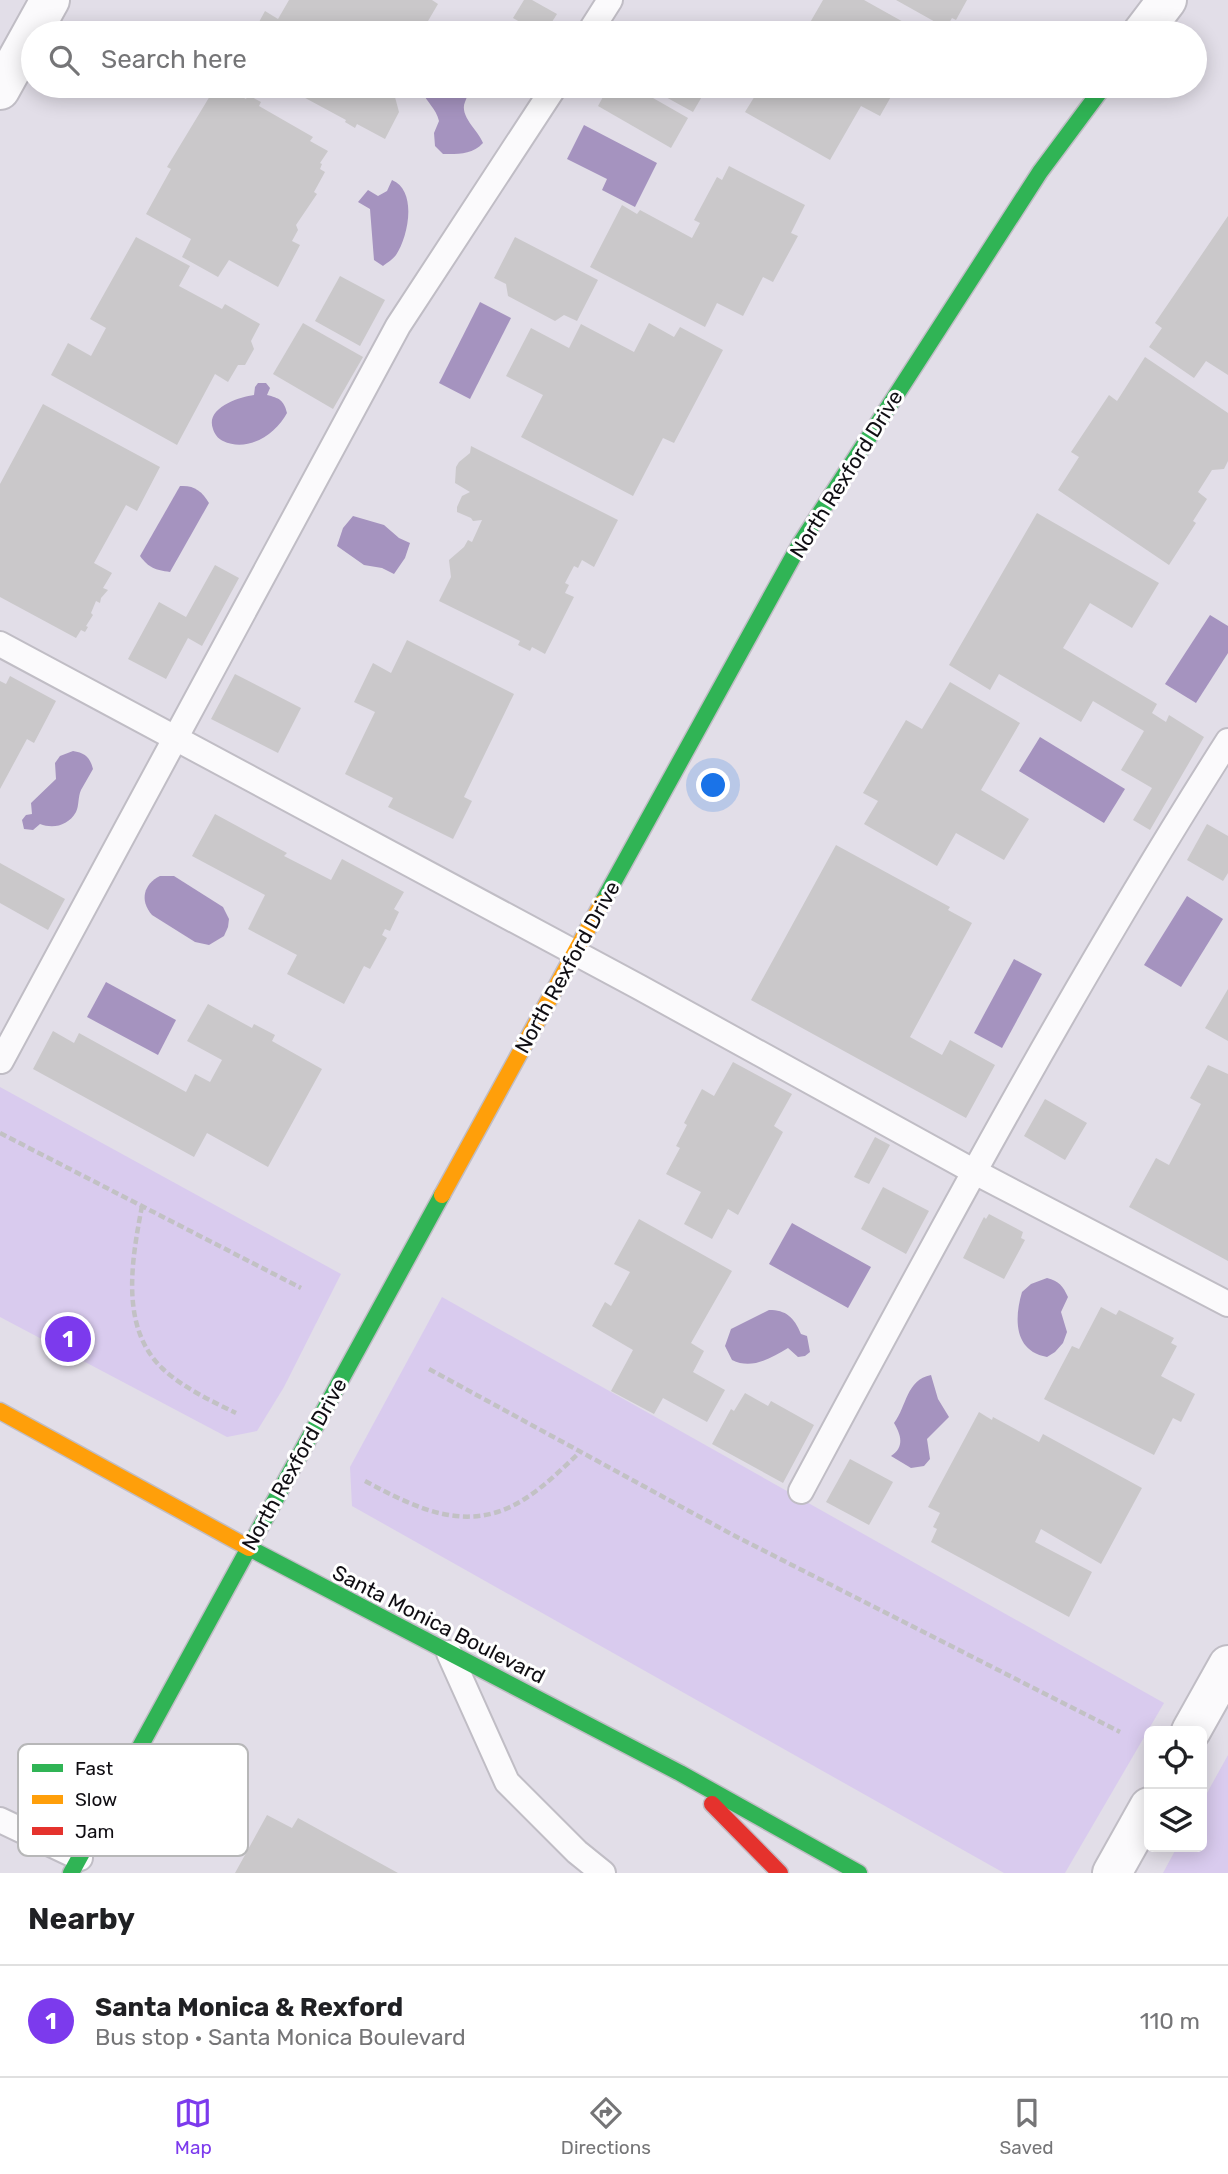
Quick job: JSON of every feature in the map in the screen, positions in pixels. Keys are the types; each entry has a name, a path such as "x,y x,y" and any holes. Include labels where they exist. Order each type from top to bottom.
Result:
{"street":[{"path":"1151,21 1167,0"},
{"path":"35,21 45,2"},
{"path":"0,90 21,49"},
{"name":"North Rexford Drive","path":"142,1744 800,544 1040,172 1095,98"},
{"name":"Santa Monica Boulevard","path":"0,1410 249,1548 680,1773 859,1873"},
{"path":"1194,1726 1228,1665"},
{"path":"680,1773 780,1873"},
{"path":"1112,1873 1144,1816"}],"lane":[{"path":"597,21 610,0"},
{"path":"1,1061 398,326 547,98"},
{"path":"0,644 575,952 973,1171 1228,1304"},
{"path":"801,1491 973,1171 1180,817 1228,741"},
{"path":"449,1652 507,1783 577,1852 603,1873"},
{"path":"0,1820 18,1831"},
{"path":"59,1856 76,1866"}],"path":[{"path":"0,1133 302,1288"},
{"path":"142,1206 135,1240 133,1306 137,1329 148,1350 163,1369 208,1399 236,1413"},
{"path":"429,1369 733,1535 1120,1732"},
{"path":"365,1481 410,1505 444,1516 472,1517 498,1512 523,1501 582,1451"}],"shaded area":[{"path":"467,98 464,107 467,118 483,143 469,152 443,154 435,146 434,133 439,121 426,99"},
{"path":"584,125 657,163 635,207 602,190 607,179 567,159"},
{"path":"392,180 405,194 408,204 407,226 395,256 383,266 374,260 370,209 358,202 368,190 378,196 387,191"},
{"path":"480,302 511,318 470,399 439,383"},
{"path":"258,383 266,383 270,388 267,395 283,402 287,413 282,421 269,434 251,443 232,444 221,440 213,429 214,415 232,401 254,395"},
{"path":"180,486 197,490 209,503 170,572 149,566 140,556"},
{"path":"353,516 384,525 399,538 410,543 405,558 394,574 382,568 364,565 337,546 343,528"},
{"path":"1210,615 1228,626 1228,653 1196,703 1165,684"},
{"path":"1040,737 1125,789 1104,823 1019,771"},
{"path":"73,751 86,756 93,769 81,790 73,817 60,825 40,824 33,830 24,829 22,820 26,815 32,814 31,803 56,779 55,763 60,756"},
{"path":"160,876 174,876 223,907 229,919 224,936 209,945 195,942 152,915 146,904 145,893 150,883"},
{"path":"1187,896 1223,919 1181,987 1144,965"},
{"path":"1014,959 1042,974 1002,1048 974,1033"},
{"path":"106,982 176,1020 158,1055 87,1017"},
{"path":"0,1087 341,1274 284,1387 257,1431 227,1437 0,1317"},
{"path":"792,1223 871,1267 848,1308 769,1264"},
{"path":"1047,1278 1060,1284 1068,1297 1061,1312 1067,1332 1063,1343 1047,1357 1036,1354 1022,1341 1018,1313 1022,1292 1031,1284"},
{"path":"442,1297 1164,1703 1151,1726 1144,1726 1144,1737 1065,1873 1004,1873 352,1506 350,1467"},
{"path":"769,1310 780,1311 792,1319 801,1334 807,1336 810,1352 798,1357 788,1348 754,1363 732,1360 725,1346 731,1329"},
{"path":"931,1375 938,1399 949,1417 927,1439 930,1459 924,1466 911,1468 891,1456 900,1445 894,1423 912,1388 917,1382"},
{"path":"1228,1755 1228,1873 1163,1873 1174,1852 1207,1852 1207,1793"}],"building":[{"path":"289,0 432,0 438,4 428,21 260,21 265,11 278,19"},
{"path":"524,0 532,0 557,14 553,21 518,21 513,18"},
{"path":"823,0 864,0 902,21 811,21"},
{"path":"896,0 967,0 956,20 952,18 950,21 934,21"},
{"path":"209,98 254,98 261,102 259,106 313,137 310,141 328,151 320,163 320,169 325,172 314,192 317,194 296,225 298,230 292,241 300,245 278,287 229,260 218,277 182,257 191,239 146,214 171,169 167,167"},
{"path":"305,98 395,98 399,112 385,139 357,124 355,128 345,122 346,120"},
{"path":"602,98 653,98 688,118 671,148 598,106"},
{"path":"668,98 701,98 693,112"},
{"path":"754,98 890,98 880,116 861,106 830,160 745,112"},
{"path":"729,166 805,205 791,233 798,236 773,282 763,277 743,316 717,303 705,327 590,267 622,205 637,214 640,210 692,238 700,223 694,220 717,177 722,180"},
{"path":"1228,216 1228,375 1206,361 1194,378 1149,347 1162,328 1155,323"},
{"path":"136,237 190,266 179,286 222,309 225,304 260,324 251,341 254,349 245,365 238,365 228,382 215,374 177,445 51,375 68,343 91,356 106,328 90,319"},
{"path":"515,237 598,280 577,321 564,315 555,321 508,296 506,284 494,278"},
{"path":"340,276 385,300 360,346 315,321"},
{"path":"303,323 363,357 333,409 273,374"},
{"path":"649,323 674,337 680,327 723,350 674,443 663,438 633,496 521,437 543,395 506,376 531,328 569,348 581,324 634,352"},
{"path":"1145,357 1228,413 1228,461 1224,469 1212,470 1198,492 1207,499 1193,521 1196,523 1169,565 1058,490 1079,457 1071,452 1109,395 1117,401"},
{"path":"43,404 160,467 137,511 126,505 94,563 112,573 103,588 108,590 100,603 96,601 85,632 81,630 76,638 0,597 0,484"},
{"path":"471,446 618,520 594,567 582,560 578,568 574,566 565,583 569,585 565,593 574,597 545,654 532,647 530,651 518,645 520,641 439,601 451,577 449,560 468,540 472,542 482,520 473,521 457,512 462,496 470,492 455,483 456,467 470,453"},
{"path":"1037,513 1159,583 1132,628 1090,603 1063,648 1157,704 1152,713 1166,722 1169,715 1204,737 1150,830 1133,820 1152,788 1121,770 1144,731 1093,701 1081,722 999,674 990,690 949,665"},
{"path":"215,565 239,578 202,646 188,638 166,679 128,659 159,602 186,617"},
{"path":"407,640 514,694 464,797 472,801 453,839 388,807 393,798 345,774 375,712 354,702 373,663 391,673"},
{"path":"235,674 301,708 278,753 211,719"},
{"path":"10,676 56,701 34,743 27,739 0,789 0,681 6,684"},
{"path":"950,682 1020,723 981,790 1029,819 1004,860 956,833 937,866 864,824 878,801 863,793 906,720 922,729"},
{"path":"215,814 287,853 284,856 331,880 342,859 404,892 394,909 399,912 390,931 385,929 382,935 387,938 370,969 364,966 344,1004 287,974 297,955 248,929 265,895 192,856"},
{"path":"1207,824 1228,836 1228,873 1223,881 1187,860"},
{"path":"836,845 950,907 948,910 972,923 910,1037 942,1055 950,1040 995,1065 966,1118 751,1000"},
{"path":"0,863 65,899 48,930 0,903"},
{"path":"1228,989 1228,1041 1205,1028"},
{"path":"208,1004 252,1028 254,1024 275,1035 272,1041 322,1069 268,1167 207,1133 194,1157 33,1069 53,1031 74,1043 79,1033 186,1092 195,1074 210,1082 222,1060 187,1041"},
{"path":"733,1062 792,1094 774,1126 783,1132 738,1215 728,1209 712,1239 684,1224 701,1192 666,1174 680,1148 676,1146 687,1125 684,1123 702,1089 714,1096"},
{"path":"1208,1065 1228,1074 1228,1261 1129,1207 1156,1158 1169,1165 1201,1104 1190,1098"},
{"path":"1045,1099 1087,1123 1065,1160 1024,1136"},
{"path":"875,1137 890,1145 869,1184 854,1177"},
{"path":"883,1187 929,1211 906,1254 861,1229"},
{"path":"989,1214 1023,1232 1021,1238 1025,1240 1004,1279 963,1258 984,1217 986,1219"},
{"path":"639,1219 732,1271 691,1343 704,1351 693,1372 725,1390 707,1422 663,1398 654,1414 611,1391 633,1350 592,1326 605,1302 611,1306 630,1272 614,1264"},
{"path":"1101,1307 1116,1315 1119,1310 1174,1338 1171,1343 1177,1346 1161,1376 1195,1394 1181,1422 1173,1418 1154,1455 1044,1399 1072,1346 1079,1349"},
{"path":"745,1393 768,1406 771,1401 814,1425 783,1483 712,1444 731,1409 734,1411"},
{"path":"979,1412 1039,1442 1043,1434 1142,1488 1101,1564 1041,1529 1035,1542 1092,1572 1069,1617 931,1542 937,1529 933,1527 940,1513 928,1507"},
{"path":"850,1459 893,1482 869,1525 826,1502"},
{"path":"267,1815 292,1828 298,1818 398,1873 235,1873 244,1856 248,1856 248,1849"}],"traffic: fast":[{"path":"602,903 800,544 1040,172 1095,98"},
{"path":"142,1744 442,1195"},
{"path":"249,1548 680,1773 859,1873"},
{"path":"71,1873 80,1856"}],"traffic: slow":[{"path":"442,1195 602,903"},
{"path":"0,1411 249,1548"}],"traffic: jam":[{"path":"712,1804 780,1873"}],"place":[{"name":"Santa Monica & Rexford","path":"68,1339"}]}
